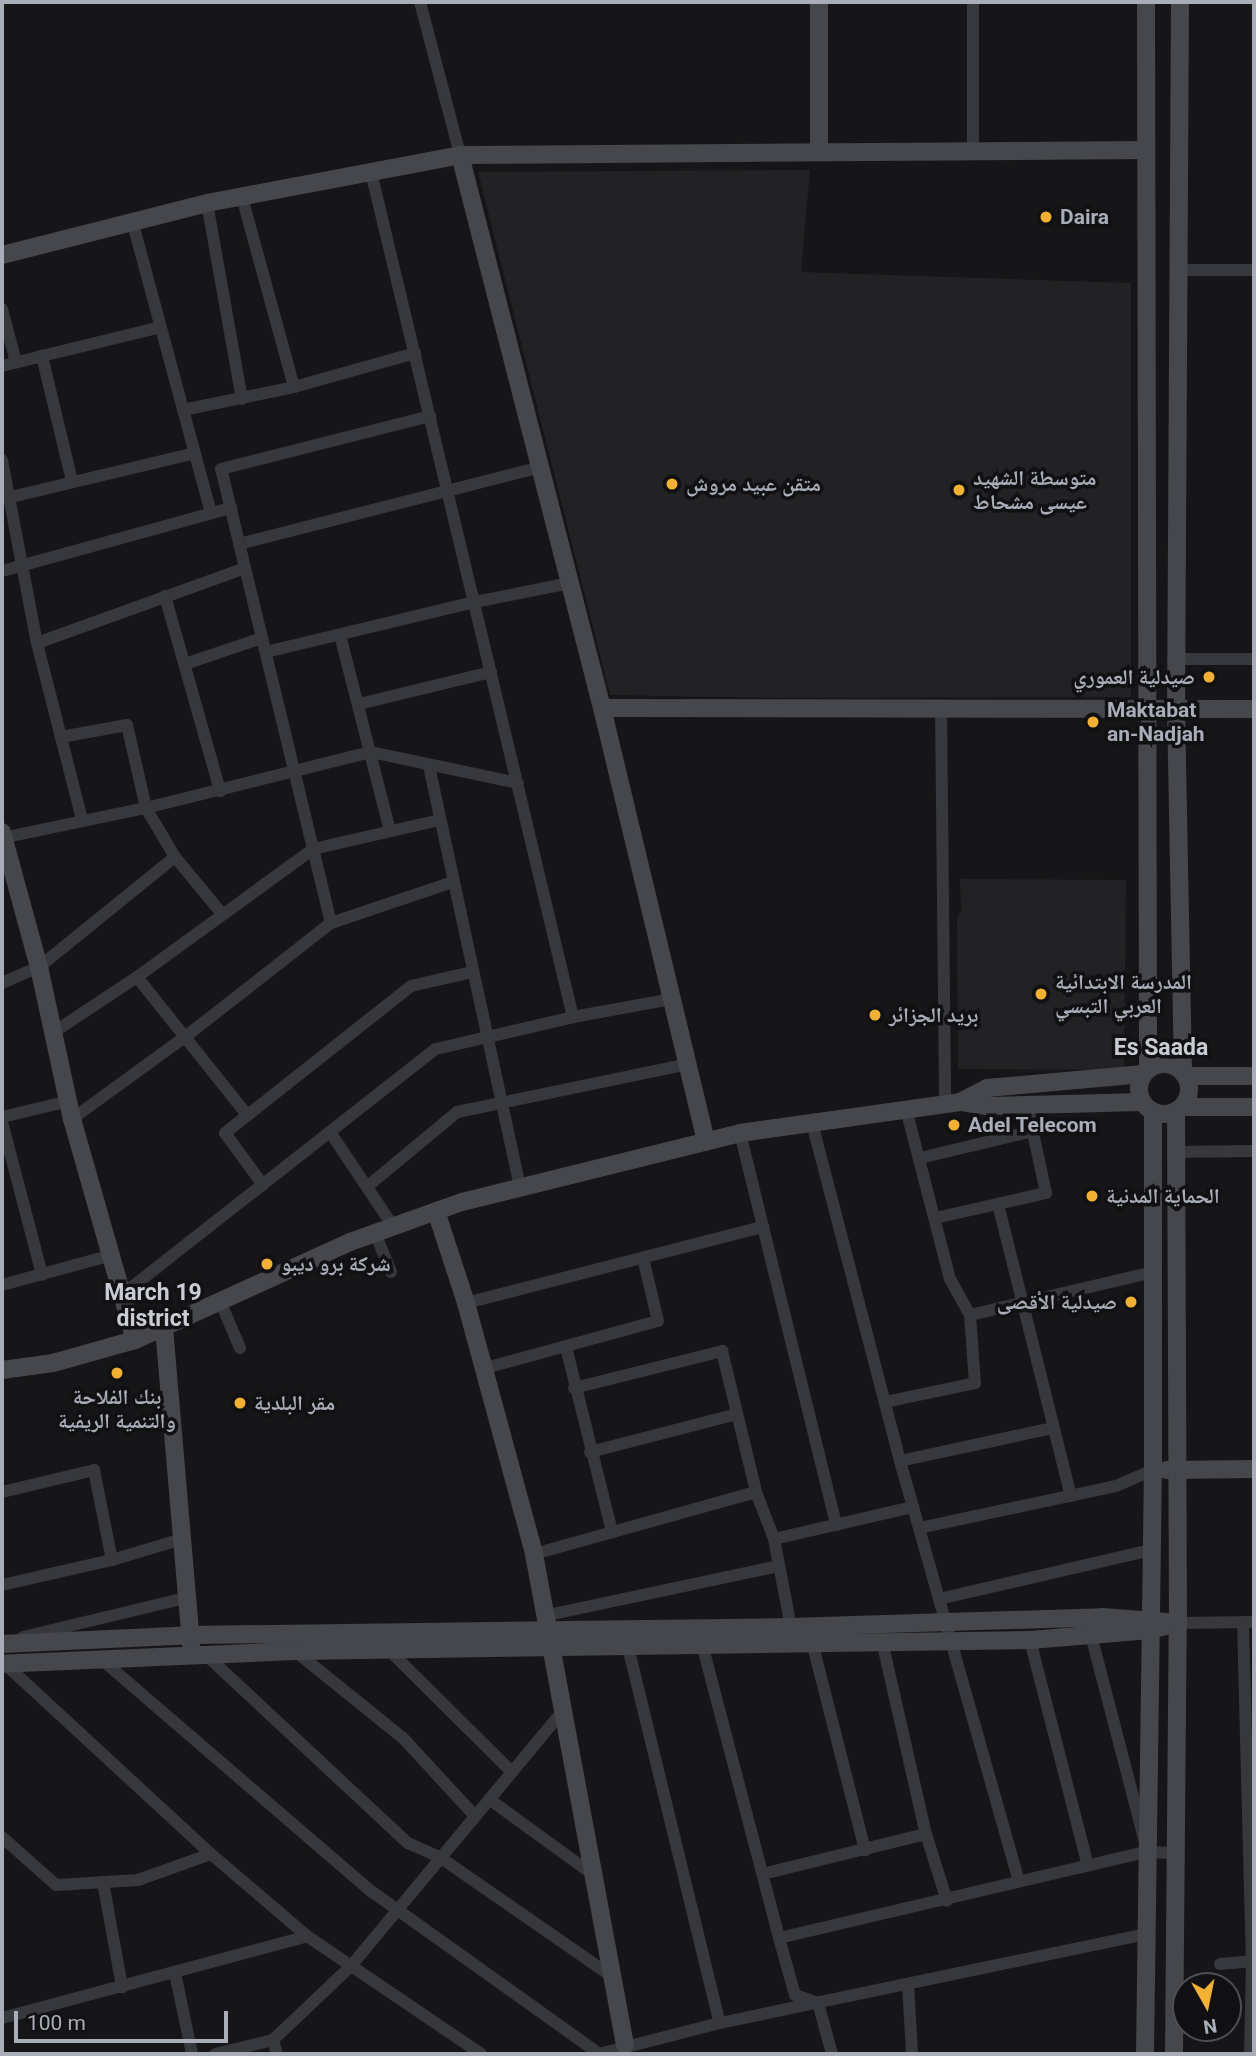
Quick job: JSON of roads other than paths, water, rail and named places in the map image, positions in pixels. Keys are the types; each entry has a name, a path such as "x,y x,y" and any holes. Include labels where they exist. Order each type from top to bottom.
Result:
{"street":[{"path":"420,2 602,708 706,1142"},
{"path":"819,2 819,152"},
{"path":"973,2 973,151"},
{"path":"1145,2054 1153,1470 1153,1272 1147,1107 1138,1088 1146,1072 1146,2"},
{"path":"1174,2054 1178,1623 1176,1152 1179,1110 1188,1095 1184,1074 1176,708 1180,2"},
{"path":"2,255 207,204 460,155 1146,150"},
{"path":"371,172 573,1017"},
{"path":"242,197 294,387"},
{"path":"207,204 242,399"},
{"path":"133,224 211,513"},
{"path":"1178,270 1254,270"},
{"path":"2,309 16,362"},
{"path":"2,366 161,327"},
{"path":"183,410 294,387 415,353"},
{"path":"42,356 72,481"},
{"path":"331,923 221,470 430,416"},
{"path":"11,497 195,453"},
{"path":"2,460 37,643 82,819"},
{"path":"239,544 540,467"},
{"path":"2,571 231,508"},
{"path":"37,643 245,568"},
{"path":"266,652 475,602 570,583"},
{"path":"166,596 220,791"},
{"path":"340,635 390,831"},
{"path":"185,664 262,638"},
{"path":"1176,659 1254,659"},
{"path":"359,704 491,672"},
{"path":"602,708 1254,709"},
{"path":"941,708 953,1102"},
{"path":"61,737 127,725 146,808 175,857 223,915"},
{"path":"135,1340 72,1119 40,967 2,836 146,808 370,752 518,783"},
{"path":"429,766 500,1105 520,1187"},
{"path":"54,1032 137,977 313,849 440,820"},
{"path":"2,983 40,967 175,857"},
{"path":"72,1119 185,1037 331,923 453,882"},
{"path":"263,1185 225,1133 411,986 472,972"},
{"path":"137,977 247,1115"},
{"path":"123,1294 436,1049 573,1017 672,999"},
{"path":"368,1186 457,1112 688,1064"},
{"path":"2,1370 53,1363 135,1340 374,1233 436,1211 520,1187 740,1133 953,1102 987,1088 1146,1072 1163,1064 1184,1074 1254,1076"},
{"path":"42,1275 2,1120 69,1101"},
{"path":"953,1102 986,1106 1027,1104 1179,1110 1254,1107"},
{"path":"935,1218 1046,1193 1027,1104"},
{"path":"885,1402 975,1383 970,1315 950,1279 906,1109"},
{"path":"811,1123 900,1461 1019,1882"},
{"path":"920,1158 1033,1131"},
{"path":"330,1132 393,1226"},
{"path":"740,1133 836,1525"},
{"path":"1176,1152 1254,1151"},
{"path":"998,1204 1071,1496"},
{"path":"436,1211 466,1303 534,1554 565,1708 625,2045"},
{"path":"466,1303 763,1227"},
{"path":"374,1233 391,1272"},
{"path":"2,1284 112,1255"},
{"path":"482,1369 658,1321 643,1258"},
{"path":"970,1315 1153,1272"},
{"path":"220,1301 240,1348"},
{"path":"164,1328 186,1598 190,1636 198,1654 408,1843 441,1857 613,1978"},
{"path":"566,1347 574,1388 612,1532"},
{"path":"574,1388 722,1351 756,1492 774,1539 790,1627"},
{"path":"590,1452 737,1414"},
{"path":"900,1461 1053,1428"},
{"path":"919,1528 1116,1486 1153,1470 1254,1469"},
{"path":"2,1492 94,1470 112,1560"},
{"path":"534,1554 756,1492"},
{"path":"774,1539 913,1507"},
{"path":"2,1586 112,1560 182,1539"},
{"path":"939,1599 1151,1550"},
{"path":"549,1623 779,1566"},
{"path":"2,1643 186,1598"},
{"path":"2,1643 549,1623 790,1627 946,1622 1150,1625 1249,1622 1253,1961 1250,2054"},
{"path":"3,1665 295,1651 1030,1640 1091,1635 1150,1625"},
{"path":"1091,1635 1147,1852"},
{"path":"1030,1640 1088,1866"},
{"path":"882,1641 926,1833 947,1901"},
{"path":"812,1642 865,1850"},
{"path":"702,1644 795,1995 818,2003"},
{"path":"628,1647 720,2023"},
{"path":"388,1650 512,1772"},
{"path":"295,1651 402,1738 475,1816"},
{"path":"101,1659 371,1891 596,2054 720,2023 1146,1934"},
{"path":"3,1665 211,1854 307,1936 481,2054"},
{"path":"215,2054 273,2040 351,1966 565,1708"},
{"path":"489,1800 595,1876"},
{"path":"763,1874 926,1833"},
{"path":"2,1837 56,1885 138,1880 211,1854"},
{"path":"779,1938 947,1901 1147,1852 1176,1853"},
{"path":"103,1882 122,1987"},
{"path":"2,2018 307,1936"},
{"path":"1220,1964 1253,1961"},
{"path":"174,1973 192,2054"},
{"path":"908,1984 912,2054"},
{"path":"818,2003 832,2054"},
{"path":"273,2040 276,2054"}],"place":[{"name":"Daira","path":"1046,217"},
{"name":"متقن عبيد مروش","path":"672,484"},
{"name":"متوسطة الشهيد عيسى مشحاط","path":"959,490"},
{"name":"صيدلية العموري","path":"1209,677"},
{"name":"Maktabat an-Nadjah","path":"1093,722"},
{"name":"المدرسة الابتدائية العربي التبسي","path":"1041,994"},
{"name":"بريد الجزائر","path":"875,1015"},
{"name":"Adel Telecom","path":"954,1125"},
{"name":"الحماية المدنية","path":"1092,1196"},
{"name":"شركة برو ديبو","path":"267,1264"},
{"name":"صيدلية الأقصى","path":"1131,1302"},
{"name":"بنك الفلاحة والتنمية الريفية","path":"117,1373"},
{"name":"مقر البلدية","path":"240,1403"}],"district":[{"name":"Es Saada","path":"1161,1048"},
{"name":"March 19 district","path":"153,1306"}]}
